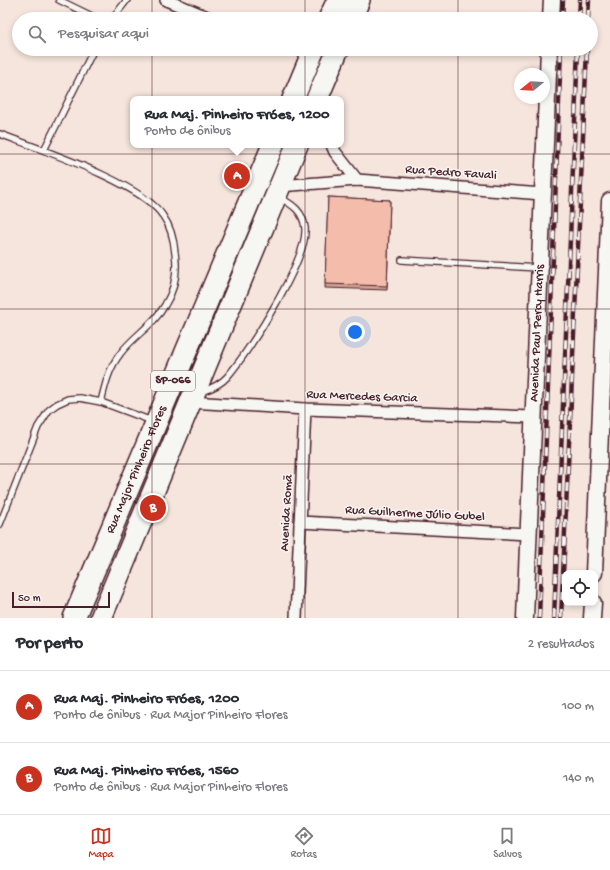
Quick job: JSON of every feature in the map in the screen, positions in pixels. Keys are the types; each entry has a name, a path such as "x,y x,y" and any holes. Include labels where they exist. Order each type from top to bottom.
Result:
{"highway":[{"path":"332,12 338,0"},
{"path":"354,12 359,0"},
{"path":"294,96 308,56"},
{"path":"318,96 335,56"},
{"name":"Rua Major Pinheiro Flores","path":"74,618 273,148"},
{"name":"Rua Major Pinheiro Flores","path":"101,618 296,148"}],"street":[{"path":"166,0 195,12"},
{"path":"551,12 552,0"},
{"name":"Avenida Paul Percy Harris","path":"525,618 549,56"},
{"path":"327,96 329,70"},
{"path":"333,148 357,180"},
{"name":"Rua Pedro Favali","path":"278,190 357,180 542,194"},
{"path":"594,570 610,201"},
{"name":"Rua Mercedes Garcia","path":"192,399 305,409 533,418"},
{"name":"Avenida Romã","path":"296,618 305,409"},
{"name":"Rua Guilherme Júlio Gubel","path":"300,522 529,534"},
{"path":"592,618 593,606"}],"lane":[{"path":"59,0 84,12"},
{"path":"118,12 128,0"},
{"path":"44,150 91,56"},
{"path":"0,134 44,150 138,192 163,215 170,229 177,265 172,293 156,318 120,354 113,365 101,402"},
{"path":"192,399 213,388 226,378 274,309 300,253 305,229 303,218 297,207 278,190"},
{"path":"402,260 539,268"},
{"path":"0,524 38,427 48,410 68,399 80,398 101,402 156,422"}],"building":[{"path":"328,197 390,200 387,286 325,284"}],"railway":[{"path":"562,12 563,0"},
{"path":"579,12 580,0"},
{"path":"588,12 589,0"},
{"path":"539,618 561,56"},
{"path":"554,618 578,56"},
{"path":"561,618 587,56"}],"place":[{"name":"Rua Maj. Pinheiro Fróes, 1200","path":"237,176"},
{"name":"Rua Maj. Pinheiro Fróes, 1560","path":"153,508"}]}
